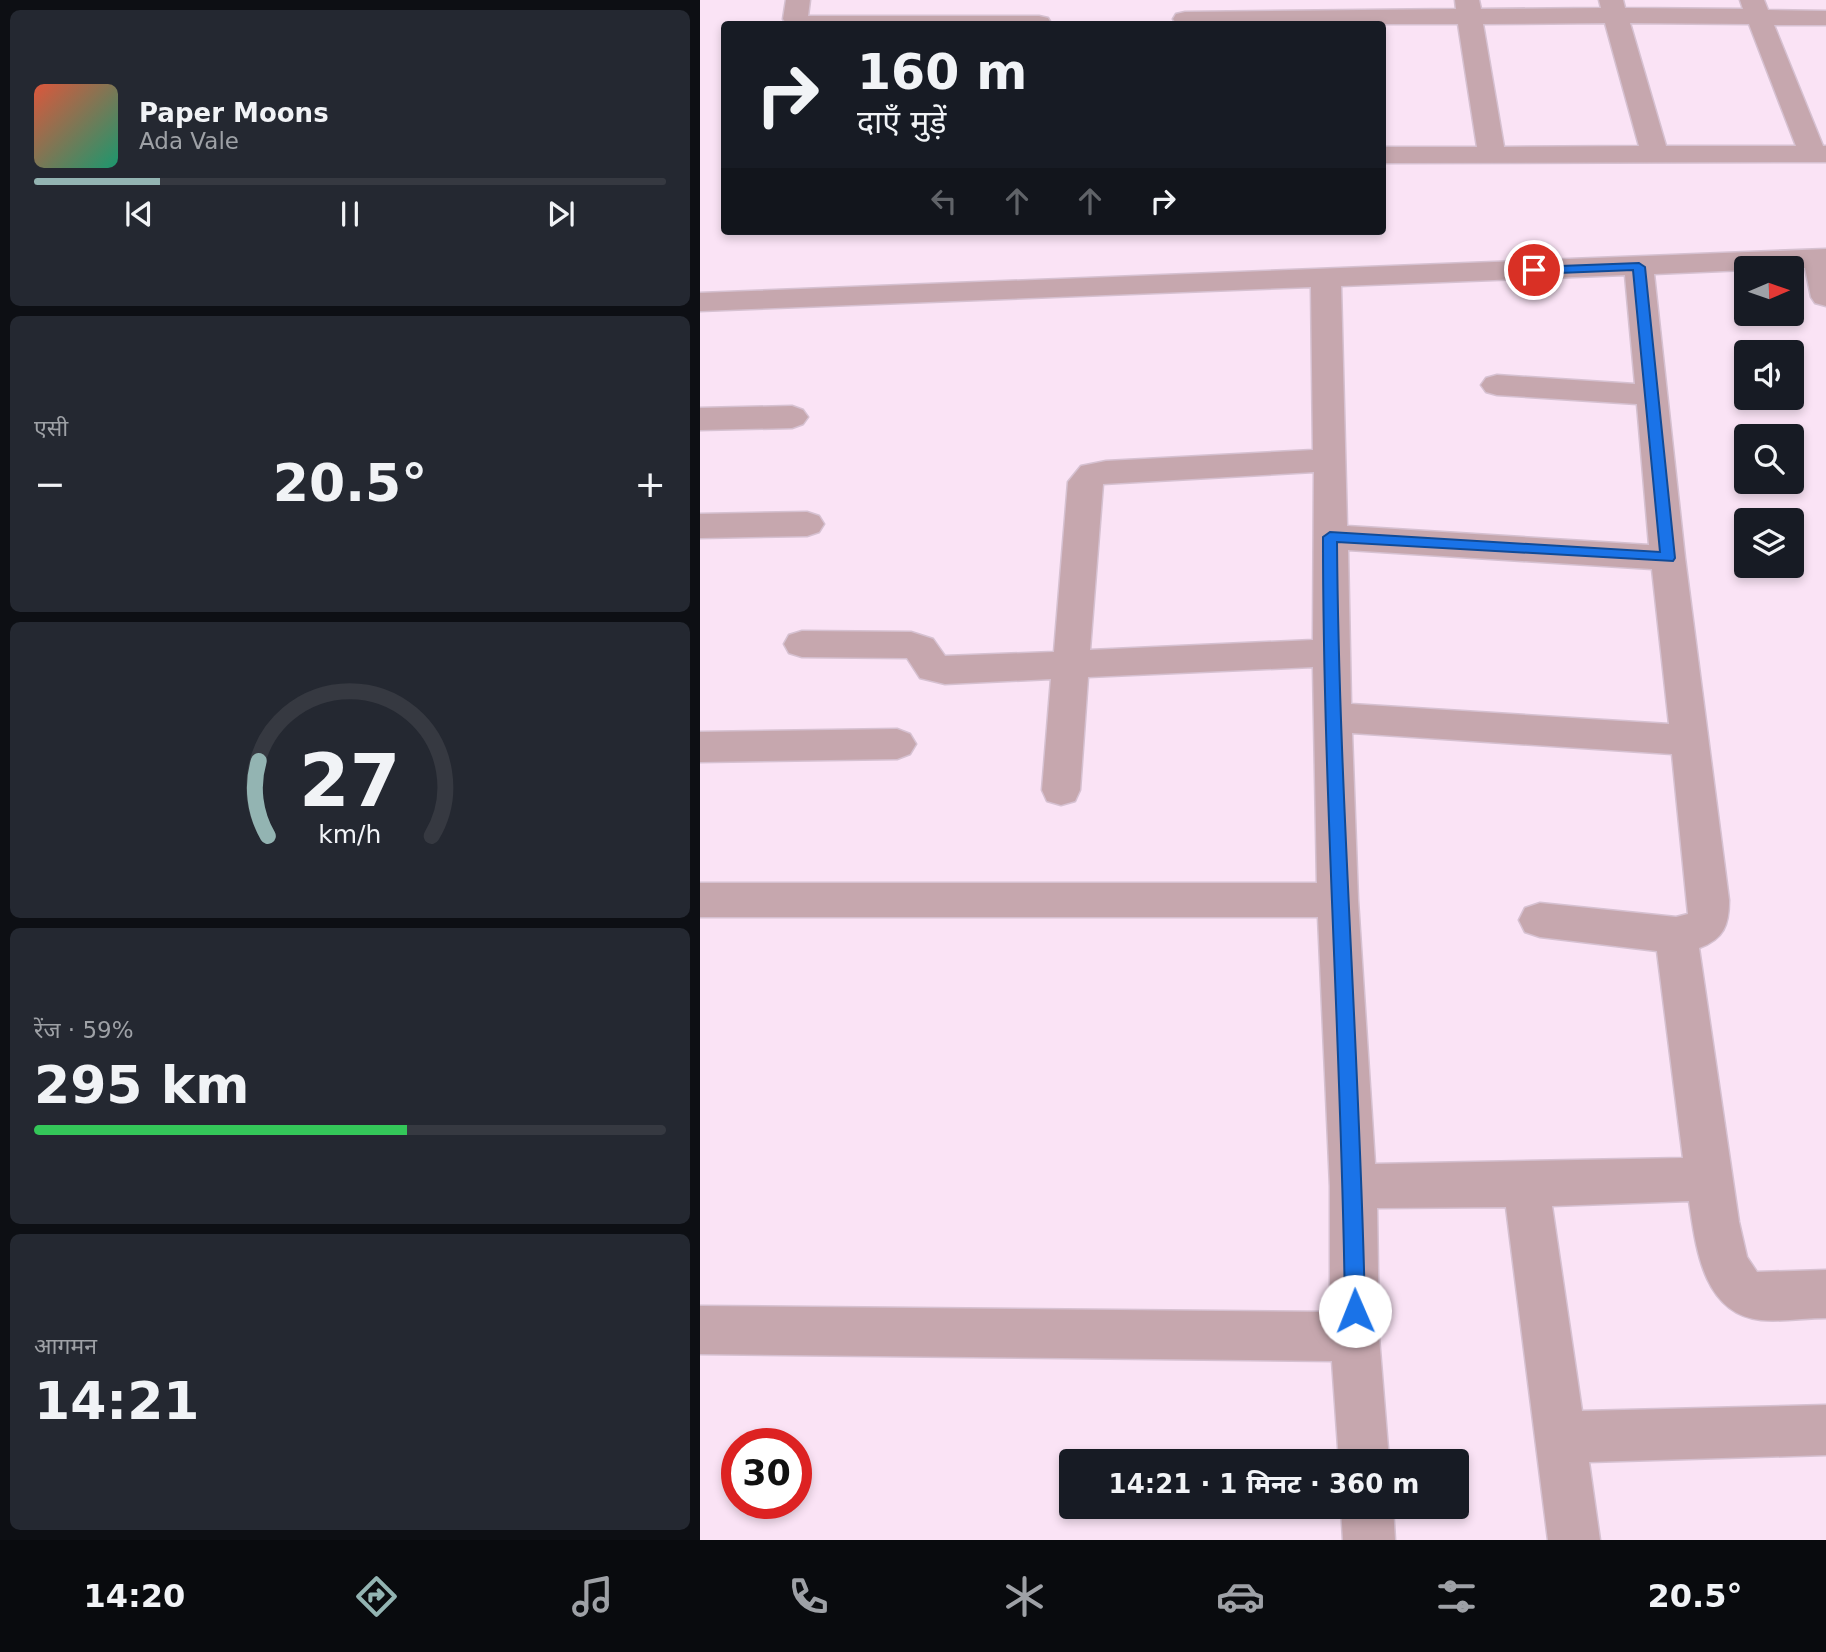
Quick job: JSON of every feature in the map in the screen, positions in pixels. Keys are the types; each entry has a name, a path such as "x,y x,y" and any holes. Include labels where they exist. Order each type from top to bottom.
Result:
{"street":[{"path":"798,0 795,19 800,21"},
{"path":"1614,7 1654,153"},
{"path":"1185,14 1334,15 1469,9 1614,7 1755,8 1826,18"},
{"path":"1386,155 1820,154 1755,8"},
{"path":"1469,9 1492,154"},
{"path":"871,21 1040,16"},
{"path":"700,302 1821,258 1826,297"},
{"path":"1540,920 1676,935 1695,932 1708,922 1709,900 1668,558 1639,267"},
{"path":"1326,278 1331,653 1338,900 1353,1186 1355,1337 1363,1449"},
{"path":"1497,385 1651,395"},
{"path":"700,419 792,417"},
{"path":"1061,790 1085,482 1093,474 1330,460"},
{"path":"700,526 807,524"},
{"path":"1330,537 1668,558"},
{"path":"802,644 911,645 920,649 933,668 945,670 1331,653"},
{"path":"1333,718 1691,740"},
{"path":"700,747 897,744"},
{"path":"700,900 1338,900"},
{"path":"1676,935 1709,1179 1725,1265 1732,1281 1745,1293 1766,1296 1826,1294"},
{"path":"1353,1186 1526,1185 1709,1179"},
{"path":"1526,1185 1574,1540"},
{"path":"700,1330 1355,1337"},
{"path":"1559,1437 1826,1430"},
{"path":"1368,1519 1369,1540"}],"route":[{"path":"1355,1311 1353,1186 1338,900 1330,537 1668,558 1639,267 1534,270"}]}
